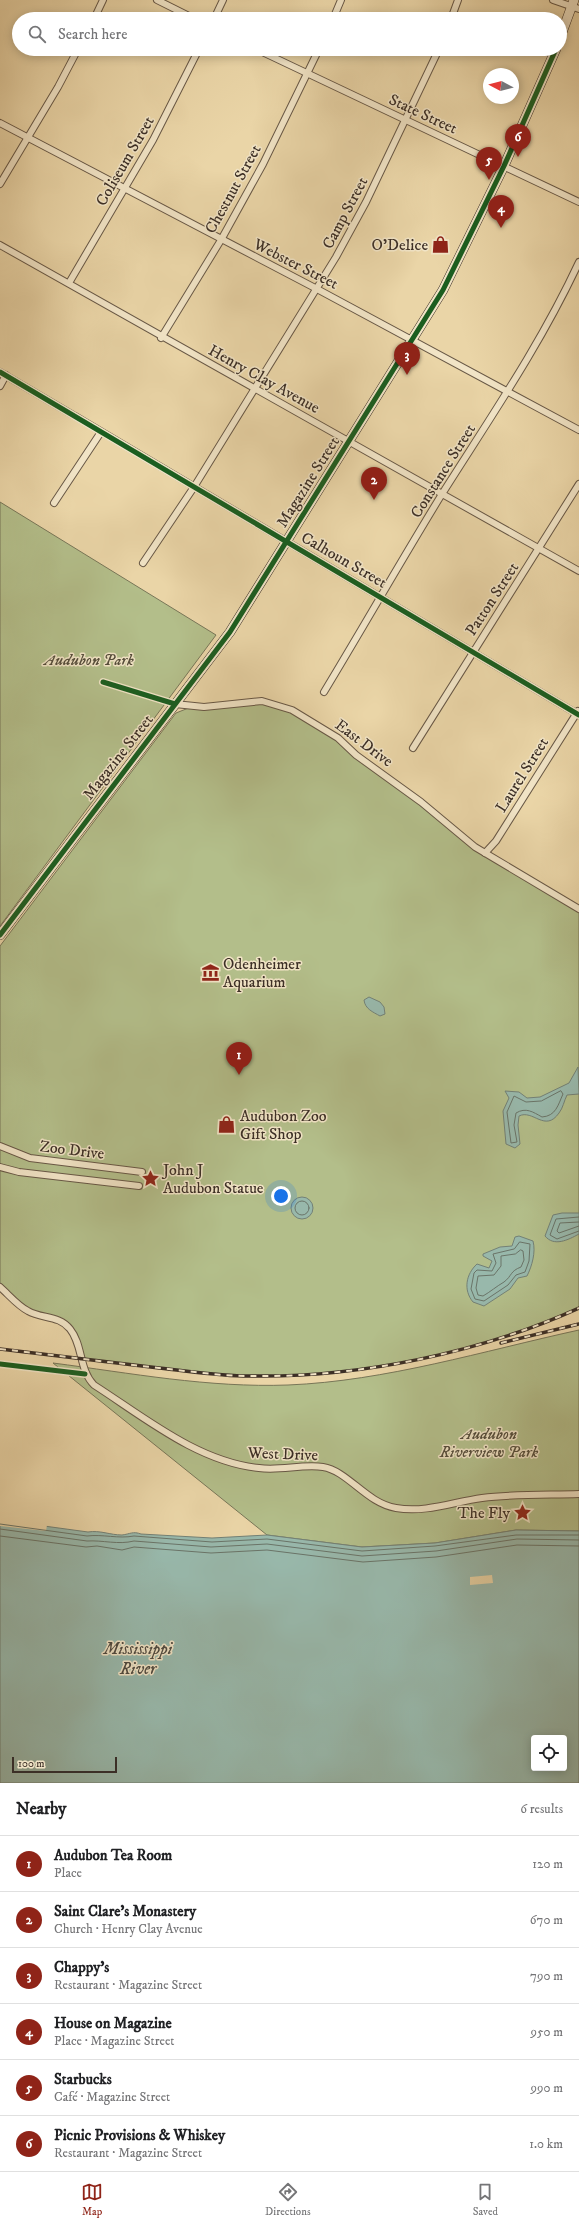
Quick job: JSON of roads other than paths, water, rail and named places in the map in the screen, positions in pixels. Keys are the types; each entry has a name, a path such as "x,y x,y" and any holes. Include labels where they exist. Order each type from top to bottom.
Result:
{"street":[{"path":"97,12 103,0"},
{"path":"157,0 181,12"},
{"path":"217,12 223,0"},
{"path":"336,12 341,0"},
{"path":"454,12 458,0"},
{"path":"553,0 575,5 567,23"},
{"path":"0,184 74,56"},
{"name":"Coliseum Street","path":"69,283 154,140 196,56"},
{"name":"State Street","path":"270,56 579,202"},
{"name":"Chestnut Street","path":"161,338 221,240 263,164 316,56"},
{"name":"Camp Street","path":"143,563 194,487 316,289 366,202 436,56"},
{"name":"Magazine Street","path":"0,935 230,632 412,340 462,255 504,166 553,56"},
{"name":"Webster Street","path":"0,123 316,289 579,430"},
{"name":"Henry Clay Avenue","path":"0,246 69,283 161,338 349,441 579,571"},
{"name":"Constance Street","path":"324,692 442,494 508,392 552,316 579,262"},
{"name":"Calhoun Street","path":"0,372 578,713"},
{"path":"0,386 6,375"},
{"path":"54,503 101,432"},
{"name":"Patton Street","path":"413,748 579,484"},
{"name":"East Drive","path":"176,704 204,707 262,701 292,710 338,738 356,755 412,795 485,853 579,909"},
{"name":"Laurel Street","path":"485,853 496,841 578,713"},
{"name":"Zoo Drive","path":"0,1146 30,1158 142,1172"},
{"name":"Zoo Drive","path":"0,1167 19,1172 139,1186"},
{"name":"West Drive","path":"0,1287 27,1311 44,1317 60,1320 70,1329 79,1346 86,1374 94,1384 186,1443 221,1461 260,1468 311,1466 330,1469 368,1497 382,1504 410,1509 446,1506 482,1498 579,1494"}],"water":[{"path":"369,997 380,1002 384,1007 385,1014 380,1016 372,1012 366,1006 364,1000"},
{"path":"578,1067 579,1094 567,1095 562,1109 554,1119 549,1121 544,1121 529,1115 519,1116 518,1125 520,1144 515,1148 506,1144 503,1111 509,1098 505,1091 519,1092 527,1098 540,1097 569,1083"},
{"path":"302,1197 310,1200 313,1208 310,1216 302,1219 294,1216 291,1208 294,1200"},
{"path":"562,1213 579,1213 579,1234 557,1242 545,1236 553,1215"},
{"path":"519,1236 533,1241 534,1245 533,1259 527,1276 518,1278 510,1289 484,1306 473,1302 467,1287 470,1272 477,1264 489,1268 492,1261 483,1256 483,1254 500,1247 512,1246 515,1237"},
{"name":"Mississippi River","path":"0,1520 118,1535 136,1533 212,1538 267,1535 362,1547 435,1543 516,1530 579,1531 579,1783 0,1783"}],"railway":[{"path":"0,1349 226,1375 249,1376 333,1373 418,1360 460,1350 541,1324 579,1308"},
{"path":"501,1343 579,1324"}],"place":[{"name":"Picnic Provisions & Whiskey","path":"518,157"},
{"name":"Starbucks","path":"489,180"},
{"name":"House on Magazine","path":"501,228"},
{"name":"O'Delice","path":"441,245"},
{"name":"Chappy's","path":"407,375"},
{"name":"Saint Clare's Monastery","path":"374,500"},
{"name":"Odenheimer Aquarium","path":"210,973"},
{"name":"Audubon Tea Room","path":"239,1075"},
{"name":"Audubon Zoo Gift Shop","path":"227,1125"},
{"name":"John J Audubon Statue","path":"150,1179"},
{"name":"The Fly","path":"523,1513"}],"park label":[{"name":"Audubon Park","path":"89,660"},
{"name":"Audubon Riverview Park","path":"489,1443"}]}
